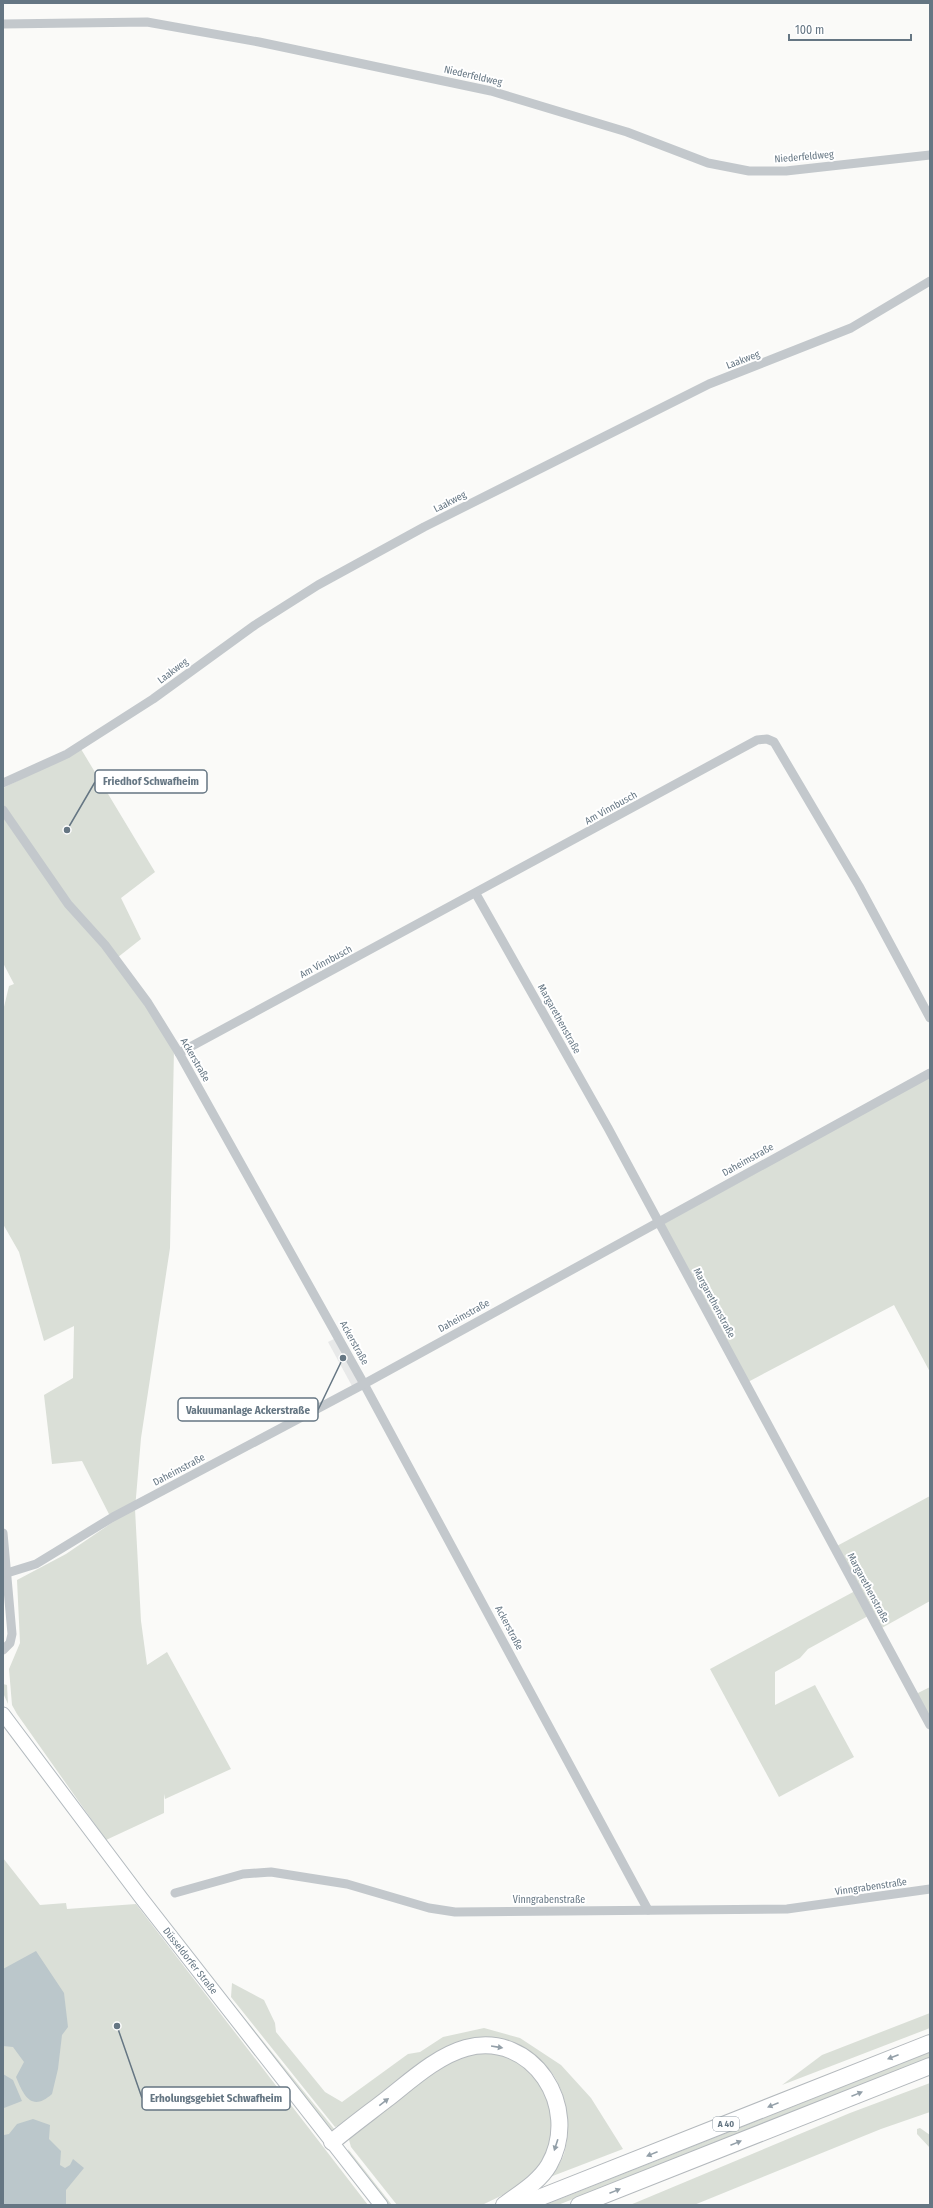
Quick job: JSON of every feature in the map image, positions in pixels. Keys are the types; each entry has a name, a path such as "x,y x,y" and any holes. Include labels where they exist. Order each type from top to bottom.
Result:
{"highway":[{"name":"A 40","path":"521,2205 930,2043"},
{"path":"332,2142 438,2061 465,2048 484,2045 504,2048 518,2054 532,2064 544,2077 552,2089 558,2104 560,2119 560,2135 549,2165 538,2179 504,2205"},
{"name":"A 40","path":"579,2205 930,2066"}],"main road":[{"name":"Düsseldorfer Straße","path":"3,1714 133,1887 381,2205"}],"street":[{"name":"Niederfeldweg","path":"3,24 147,22 259,42 491,91 628,132 708,163 749,171 786,171 930,155"},
{"name":"Laakweg","path":"3,783 67,754 153,699 261,621 318,585 424,527 709,384 851,328 930,280"},
{"name":"Am Vinnbusch","path":"179,1053 476,894 757,740 766,739 774,742 859,886 930,1018"},
{"name":"Ackerstraße","path":"3,810 68,904 105,945 148,1003 179,1053 364,1384 648,1910"},
{"name":"Margarethenstraße","path":"476,894 604,1121 657,1222 930,1725"},
{"name":"Daheimstraße","path":"7,1573 36,1564 113,1518 364,1384 930,1073"},
{"path":"3,1533 12,1634 10,1643 3,1651"},
{"name":"Vinngrabenstraße","path":"175,1893 243,1874 271,1872 347,1884 429,1908 455,1912 787,1909 930,1889"}],"shaded area":[{"path":"81,749 155,872 121,898 141,939 113,961 146,1005 174,1049 170,1248 141,1438 135,1509 141,1621 147,1665 167,1652 231,1769 165,1799 164,1794 164,1813 106,1840 17,1714 12,1705 9,1669 20,1643 17,1580 66,1554 113,1522 82,1461 52,1464 44,1395 73,1378 74,1326 44,1341 19,1252 3,1224 3,1011 9,986 14,984 3,963 3,788"},
{"path":"930,1077 930,1372 894,1305 748,1382 663,1224"},
{"path":"336,1338 359,1382 352,1386 328,1342"},
{"path":"930,1496 930,1601 880,1629 835,1547"},
{"path":"855,1591 868,1616 808,1649 800,1658 775,1672 775,1705 815,1685 854,1757 779,1797 710,1669"},
{"path":"3,1684 7,1685 8,1704 3,1693"},
{"path":"930,1687 930,1720 916,1694"},
{"path":"3,1858 40,1905 66,1903 67,1909 136,1904 368,2205 3,2205"},
{"path":"36,1951 64,1993 68,2027 62,2035 58,2069 52,2094 38,2102 29,2099 25,2095 16,2077 24,2062 13,2047 3,2046 3,1969"},
{"path":"232,1983 264,2000 275,2023 276,2032 325,2092 342,2102 408,2054 420,2052 443,2037 484,2028 520,2038 561,2065 591,2098 623,2149 550,2177 560,2163 564,2154 568,2129 565,2103 556,2079 549,2069 540,2061 518,2053 473,2041 344,2124 335,2127 231,1997"},
{"path":"216,1986 229,1999 335,2130 331,2130"},
{"path":"930,2013 930,2028 782,2085 822,2055"},
{"path":"484,2052 514,2058 531,2068 548,2093 554,2141 543,2162 530,2177 507,2193 482,2205 397,2205 351,2147 349,2140 351,2135 442,2066 463,2056"},
{"path":"930,2052 930,2058 558,2205 545,2205"},
{"path":"3,2074 13,2080 22,2101 4,2108"},
{"path":"930,2083 930,2112 881,2129 694,2205 630,2205 850,2113"},
{"path":"33,2119 50,2125 49,2139 61,2151 60,2165 65,2168 70,2165 73,2159 84,2168 66,2190 66,2205 3,2205 3,2129 4,2135 9,2134 17,2124"},
{"path":"920,2128 930,2135 930,2148 917,2134 917,2129"},
{"path":"348,2149 392,2205 389,2205 350,2157"}],"place":[{"name":"Friedhof Schwafheim","path":"67,830"},
{"name":"Vakuumanlage Ackerstraße","path":"343,1358"},
{"name":"Erholungsgebiet Schwafheim","path":"117,2026"}]}
